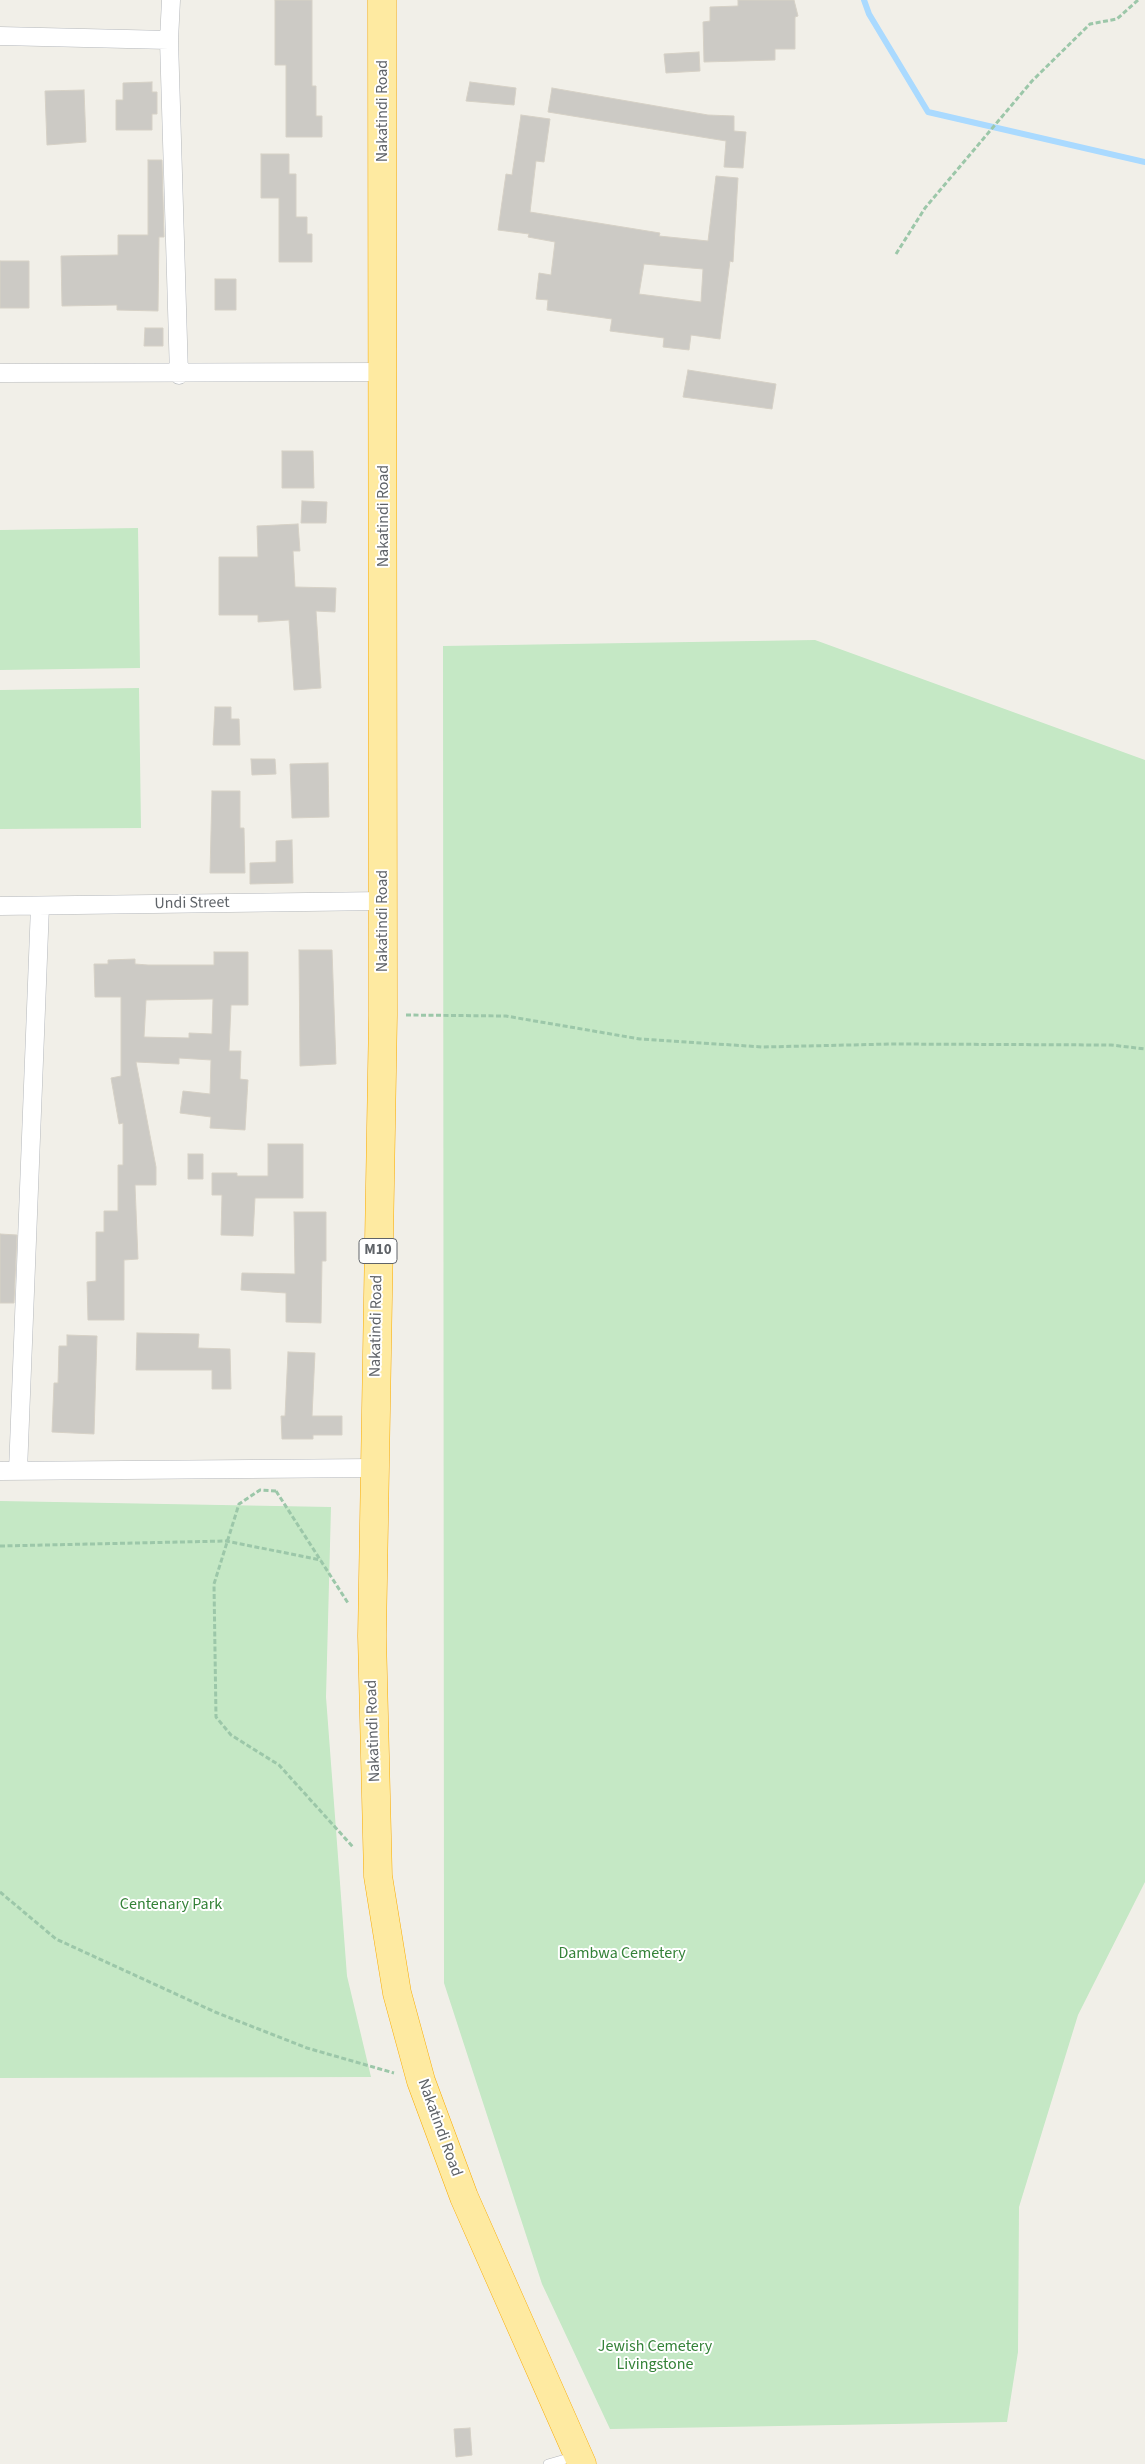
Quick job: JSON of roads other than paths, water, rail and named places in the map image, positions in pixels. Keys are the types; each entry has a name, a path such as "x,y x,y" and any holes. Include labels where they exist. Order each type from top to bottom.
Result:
{"highway":[{"name":"Nakatindi Road","path":"382,0 384,372 383,1015 372,1636 378,1876 397,1993 421,2081 464,2197 580,2460"}],"street":[{"path":"171,0 170,40 179,374"},
{"path":"0,36 170,40"},
{"path":"0,373 384,372"},
{"name":"Undi Street","path":"0,906 383,901"},
{"path":"40,906 9,1471 293,1467 374,1468"}],"lane":[{"path":"548,2464 580,2460"}],"waterway":[{"path":"864,0 869,14 928,112 1145,162"}],"park label":[{"name":"Centenary Park","path":"171,1905"},
{"name":"Dambwa Cemetery","path":"622,1954"},
{"name":"Jewish Cemetery Livingstone","path":"655,2356"}]}
